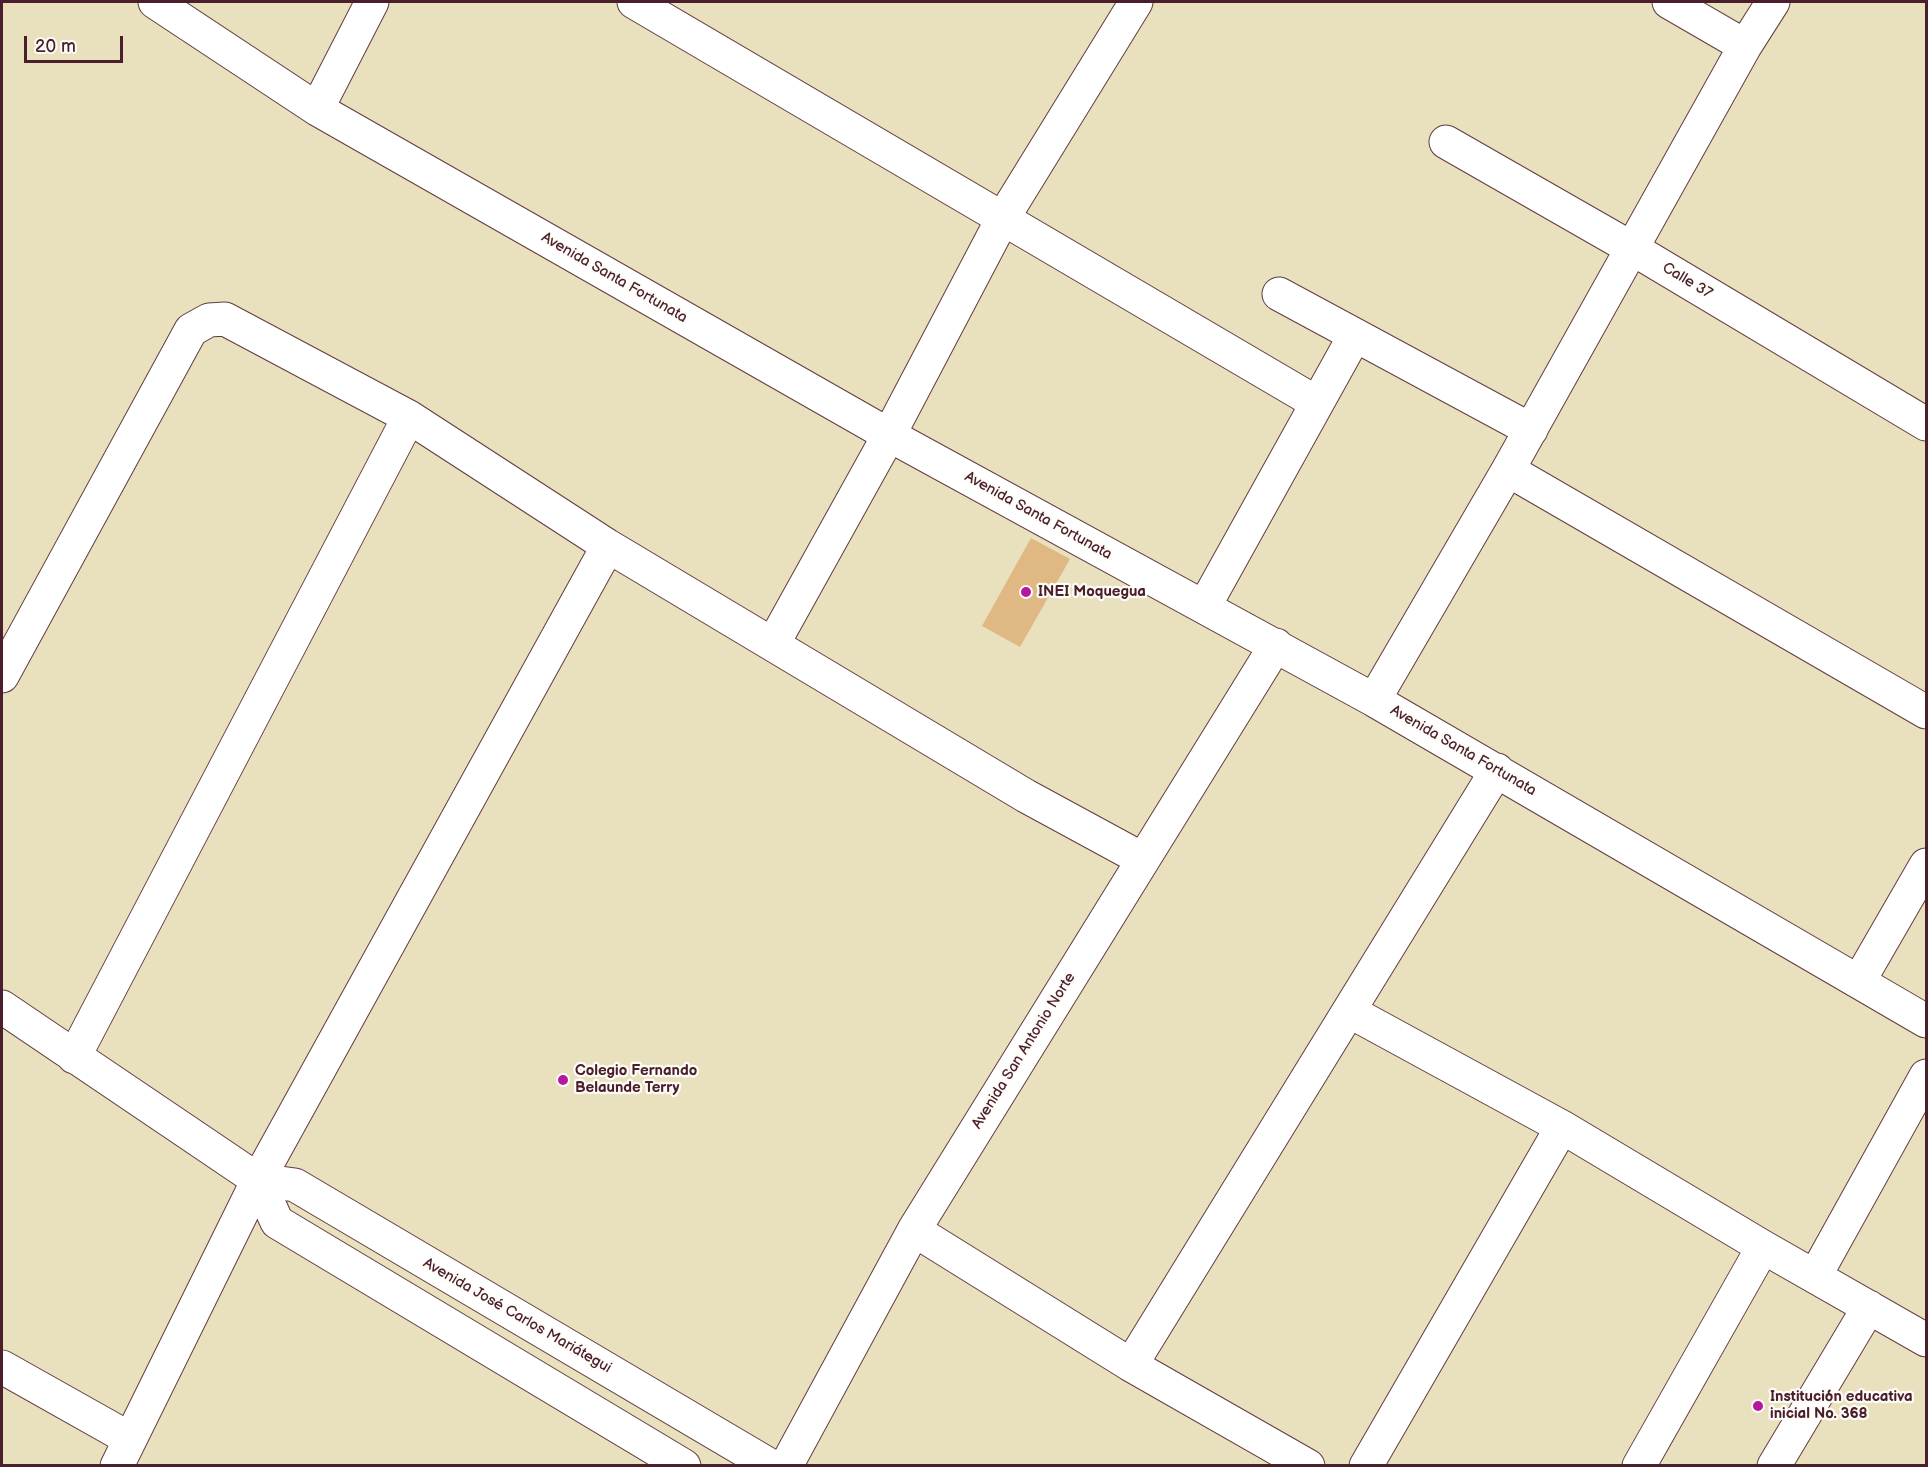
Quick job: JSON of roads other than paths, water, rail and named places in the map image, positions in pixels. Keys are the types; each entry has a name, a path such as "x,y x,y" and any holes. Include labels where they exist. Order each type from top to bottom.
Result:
{"street":[{"name":"Avenida Santa Fortunata","path":"155,2 317,109 889,435 1374,700 1926,1021"},
{"path":"317,109 372,2"},
{"path":"634,2 1317,403"},
{"path":"773,644 889,435 1003,218 1136,2"},
{"path":"1669,2 1745,46"},
{"path":"1374,700 1508,470 1745,46 1773,2"},
{"name":"Calle 37","path":"1446,142 1633,249 1926,424"},
{"path":"1279,294 1530,430"},
{"path":"2,676 191,330 209,320 225,319 409,417 608,546 1026,796 1142,859"},
{"path":"1204,607 1354,335"},
{"path":"74,1056 409,417"},
{"path":"1508,470 1926,712"},
{"path":"2,1366 124,1452 258,1180 608,546"},
{"name":"Avenida San Antonio Norte","path":"786,1466 914,1230 1276,645"},
{"path":"1131,1365 1497,770"},
{"path":"1858,981 1926,865"},
{"name":"Avenida José Carlos Mariátegui","path":"2,1007 258,1180 295,1185 771,1466"},
{"path":"1349,1011 1562,1126 1763,1247 1926,1340"},
{"path":"1815,1276 1926,1076"},
{"path":"1366,1466 1562,1126"},
{"path":"258,1180 277,1222 684,1466"},
{"path":"914,1230 1131,1365 1308,1466"},
{"path":"1639,1466 1763,1247"},
{"path":"1774,1466 1869,1307"}],"place":[{"name":"INEI Moquegua","path":"1026,592"},
{"name":"Colegio Fernando Belaunde Terry","path":"563,1080"},
{"name":"Institución educativa inicial No. 368","path":"1758,1406"}]}
